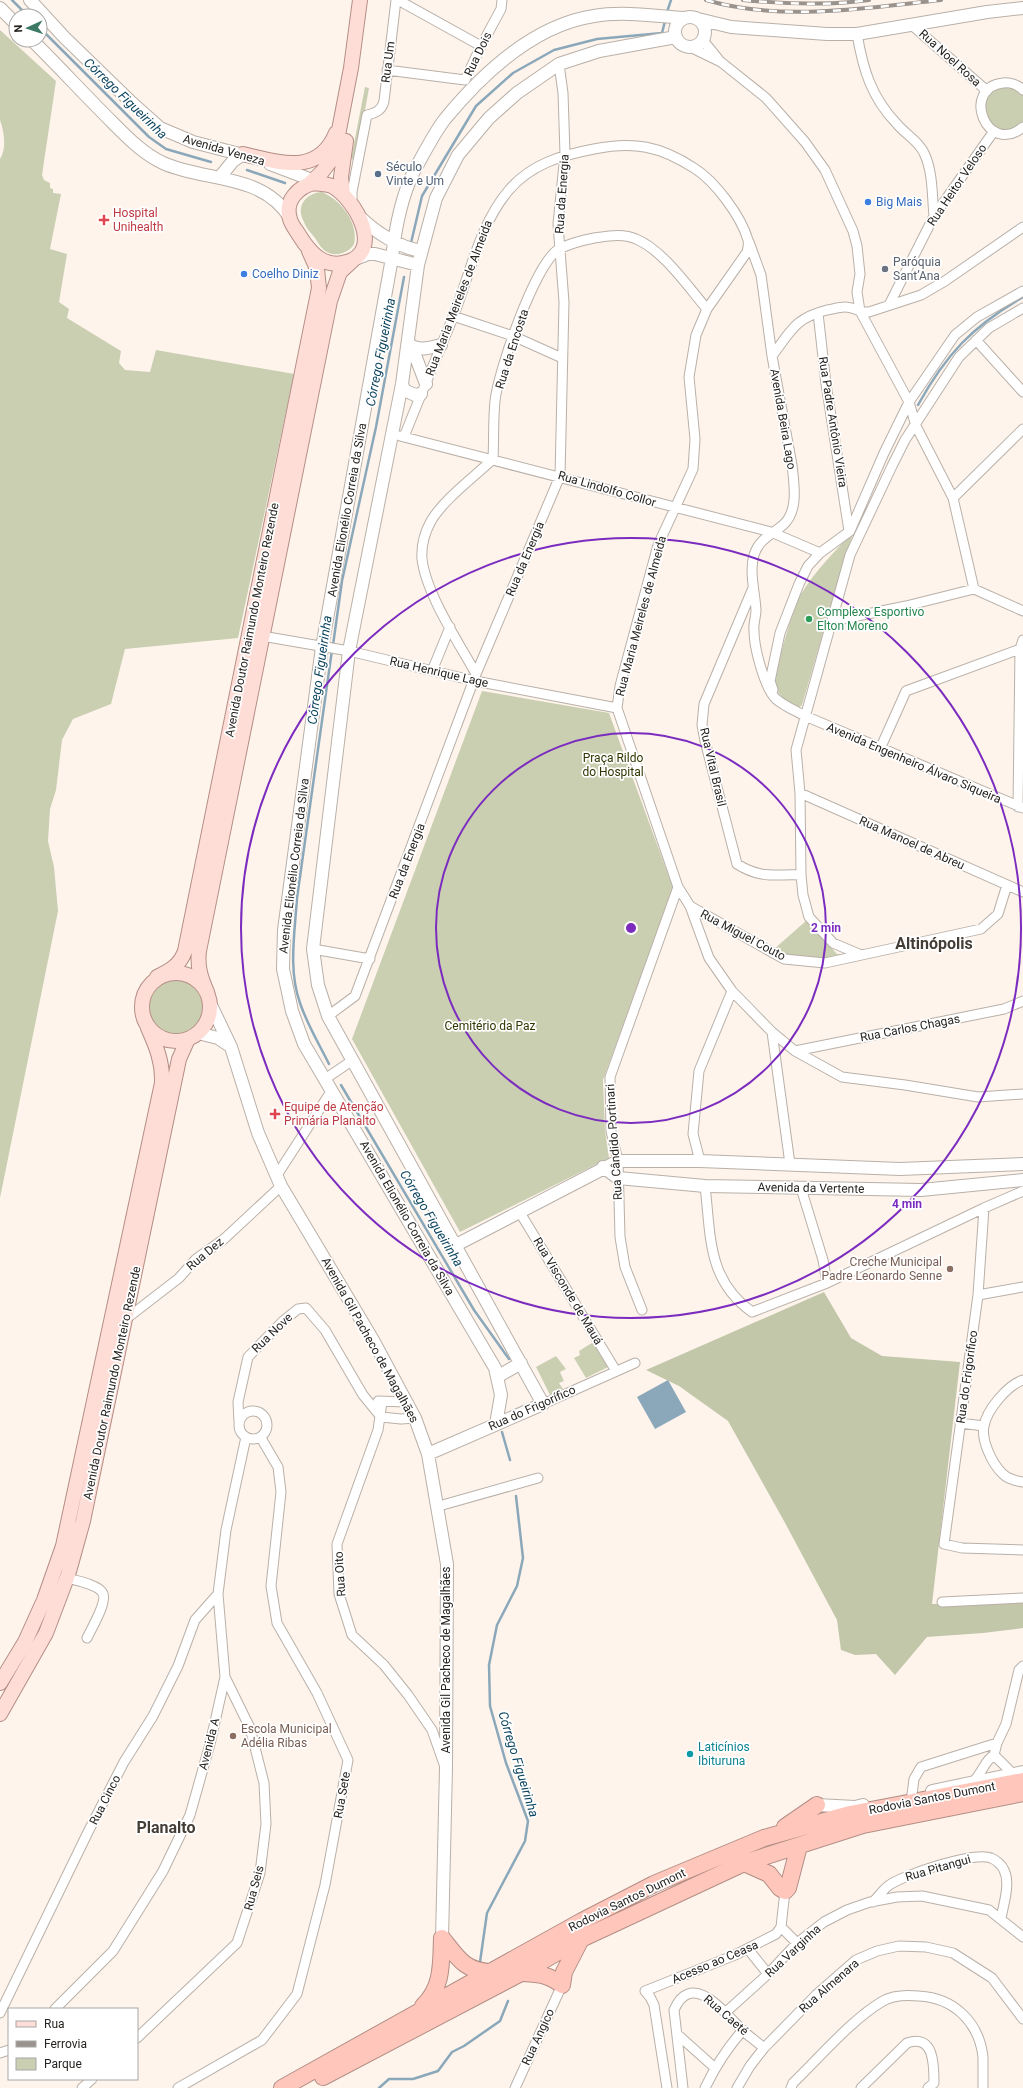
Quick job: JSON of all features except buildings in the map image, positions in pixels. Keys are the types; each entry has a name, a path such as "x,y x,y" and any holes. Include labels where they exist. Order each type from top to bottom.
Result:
{"highway":[{"name":"Rodovia Santos Dumont","path":"282,2088 582,1921 654,1884 764,1838 911,1799 1020,1776"},
{"name":"Rodovia Santos Dumont","path":"304,2088 521,1973 581,1939 744,1863 863,1825 1023,1793"},
{"path":"764,1838 781,1830 817,1805"},
{"path":"744,1863 770,1874 780,1888 785,1892 788,1888 800,1846"},
{"path":"442,1938 459,1960 468,1968 481,1972 492,1972"},
{"path":"416,2013 432,1998 441,1970 442,1938"},
{"path":"521,1973 552,1977 562,1985 564,1972 581,1939"}],"main road":[{"path":"315,183 332,186 343,194 363,224 365,239 361,253 353,260 331,263 320,260 309,251 290,218 291,198 297,191 315,183 334,156 351,68 360,0"},
{"path":"343,194 341,177 351,112 366,36 369,0"},
{"path":"243,154 287,164 298,164 316,157 331,143 335,134 351,68"},
{"name":"Avenida Doutor Raimundo Monteiro Rezende","path":"0,1683 26,1642 44,1600 63,1546 162,1082 163,1069 159,1054 143,1018 142,1000 149,985 181,961 185,951 319,288 317,268 309,251"},
{"name":"Avenida Doutor Raimundo Monteiro Rezende","path":"0,1714 46,1633 67,1578 83,1521 179,1059 193,1036 205,1024 209,1014 208,997 199,969 199,952 331,296 340,272 353,260"},
{"path":"158,977 167,973 176,972 186,974 198,981 208,997"},
{"path":"148,1028 164,1039 174,1041 193,1036"}],"street":[{"name":"Avenida Veneza","path":"30,0 104,76 149,120 160,128 193,142 243,154 315,183"},
{"path":"397,0 481,46"},
{"name":"Rua Um","path":"354,178 367,115 376,112 382,107 397,0"},
{"name":"Rua Dois","path":"388,70 462,81 467,78 481,46 499,14 502,0"},
{"path":"0,8 8,16"},
{"path":"974,589 953,498 916,426 909,402 860,312 857,292 860,274 857,246 853,231 825,170 805,142 766,98 721,62 682,44 676,38 675,30 678,23 684,18 698,19 731,27 827,34 857,34 913,26 987,12 1023,8"},
{"name":"Avenida Elionélio Correia da Silva","path":"496,1424 501,1395 495,1368 304,1044 292,1011 283,969 284,930 322,647 397,223 413,174 444,120 474,87 514,52 545,32 594,15 635,14 684,18"},
{"path":"698,19 701,23 703,36 721,62"},
{"name":"Rua Noel Rosa","path":"913,26 987,91"},
{"path":"690,47 699,43 703,36 731,27"},
{"path":"857,34 862,66 871,88 896,124 920,146 925,154 929,166 934,216"},
{"path":"543,1404 328,1016 318,985 313,949 349,651 391,433 402,384 409,344 418,265 436,198 458,155 489,118 517,93 559,64 599,50 676,38"},
{"path":"40,48 124,133 147,154 177,168 220,177 262,191 278,202 290,218"},
{"name":"Rua da Energia","path":"328,1016 355,996 475,678 560,476 564,294 558,224 565,154 564,106 559,64"},
{"path":"1023,90 1014,84 999,83 987,91 982,98 981,113 988,126 994,131 1008,134 1023,127"},
{"name":"Rua Heitor Veloso","path":"889,305 934,216 994,131"},
{"name":"Rua Maria Meireles de Almeida","path":"404,437 453,316 488,222 502,199 518,181 536,167 565,154 608,146 640,145 668,152 699,171 711,183 730,206 748,241 745,256 707,309 696,335 690,365 689,394 695,439 693,469 658,546 620,686 617,708 678,887 690,906 709,958 732,991 772,1032 795,1050 842,1077 905,1085 978,1097 1023,1094"},
{"path":"220,177 233,161 243,154"},
{"path":"343,194 348,192 354,178"},
{"path":"354,178 351,201 356,213 368,225 394,241 421,251"},
{"name":"Avenida Beira Lago","path":"805,716 776,699 764,680 754,631 756,611 753,587 754,555 757,547 771,532 782,526 790,516 793,508 794,492 792,465 772,356 801,320 818,313 845,307 860,312 869,312 921,295 945,281 1023,226"},
{"path":"559,249 590,239 611,236 636,239 648,246 664,260 707,309"},
{"path":"748,241 762,275 772,356"},
{"name":"Rua da Encosta","path":"493,459 495,401 513,336 536,281 547,262 559,249"},
{"path":"353,260 368,254 382,255 418,265"},
{"path":"776,699 770,681 780,633 799,584 808,566 820,553 850,531 884,453 909,402 955,335 977,317 1023,291"},
{"path":"861,955 833,942 810,917 803,896 801,875 800,793 796,750 833,621 850,555 899,453 959,357 989,328 1023,308"},
{"name":"Rua Padre Antônio Vieira","path":"818,313 826,384 850,531"},
{"path":"453,316 513,336 562,358"},
{"path":"976,340 1023,392"},
{"path":"409,344 425,349 441,345"},
{"path":"402,384 404,390 410,393 423,389 409,344"},
{"path":"953,498 1023,430"},
{"name":"Rua Lindolfo Collor","path":"391,433 771,532 820,553"},
{"path":"475,678 425,574 422,558 424,540 428,527 437,513 493,459"},
{"name":"Rua Vital Brasil","path":"753,587 704,704 702,725 737,864 752,873 765,875 801,875"},
{"path":"833,621 906,606 974,589 1023,611"},
{"path":"432,671 450,627"},
{"name":"Rua Henrique Lage","path":"262,636 349,651 432,671 475,678 617,708"},
{"path":"880,749 906,691 1021,645 1021,808"},
{"name":"Avenida Engenheiro Álvaro Siqueira","path":"805,716 1021,808"},
{"name":"Rua Manoel de Abreu","path":"800,793 1023,892"},
{"name":"Rua Miguel Couto","path":"690,906 784,959 825,963 981,929 998,914 1007,885"},
{"name":"Rua Cândido Portinari","path":"642,1310 625,1266 620,1237 618,1161 611,1130 610,1077 678,887"},
{"path":"313,949 370,959"},
{"path":"700,1161 693,1134 699,1071 732,991"},
{"name":"Avenida Gil Pacheco de Magalhães","path":"208,997 231,1047 258,1133 279,1180 372,1340 415,1418 428,1454 447,1564 446,1768 442,1938"},
{"name":"Rua Carlos Chagas","path":"795,1050 1004,1009 1023,1001"},
{"path":"772,1032 790,1164"},
{"path":"193,1036 218,1038 231,1047"},
{"path":"325,1079 353,1060"},
{"path":"279,1180 332,1090"},
{"name":"Avenida da Vertente","path":"456,1245 618,1161 700,1161 900,1169 1023,1164"},
{"name":"Avenida da Vertente","path":"603,1168 618,1178 705,1186 921,1190 1023,1180"},
{"name":"Rua Dez","path":"126,1319 178,1278 196,1259 224,1239 279,1180"},
{"path":"705,1186 715,1264 725,1287 741,1304 752,1312 827,1283 1023,1191"},
{"path":"801,1188 823,1260 827,1283"},
{"name":"Rua do Frigorífico","path":"984,1208 978,1295 944,1544 962,1548 1023,1550"},
{"name":"Rua Visconde de Mauá","path":"519,1211 616,1371"},
{"path":"978,1295 1023,1287"},
{"name":"Rua Nove","path":"239,1422 238,1402 248,1357 283,1321 298,1309 306,1308 325,1330 363,1396 381,1417"},
{"path":"497,1377 521,1363"},
{"name":"Rua do Frigorífico","path":"428,1454 635,1363"},
{"path":"1023,1380 1013,1383 1005,1391 990,1413 984,1426 990,1453 1003,1475 1011,1480 1023,1482"},
{"path":"363,1396 382,1402 406,1402"},
{"name":"Rua Oito","path":"382,1402 381,1417 337,1544 339,1594 352,1635 384,1665 408,1695 432,1730 446,1768"},
{"path":"253,1411 262,1414 267,1421 268,1426 264,1435 253,1440 246,1437 240,1431 239,1422 248,1412 253,1411"},
{"path":"381,1417 401,1419 415,1418"},
{"path":"960,1423 984,1426"},
{"name":"Avenida A","path":"56,2008 113,1951 163,1872 190,1815 210,1744 225,1677 218,1594 226,1530 246,1437"},
{"name":"Rua Sete","path":"178,2088 262,2040 297,1994 325,1885 348,1760 317,1693 277,1623 271,1586 282,1492 278,1467 260,1438"},
{"path":"438,1506 538,1478"},
{"path":"67,1578 103,1592 105,1600 87,1638"},
{"name":"Rua Cinco","path":"0,2013 124,1762 153,1716 178,1666 195,1620 218,1594"},
{"path":"942,1602 1023,1598"},
{"path":"974,1781 981,1774 990,1757 994,1755 997,1743 1006,1724 1019,1670 1023,1666"},
{"name":"Rua Seis","path":"138,2037 237,1943 260,1874 266,1824 264,1783 250,1728 225,1677"},
{"path":"911,1799 914,1779 921,1767 961,1756 997,1743"},
{"path":"994,1755 1020,1776"},
{"path":"817,1805 855,1807 911,1799 974,1781 1020,1776"},
{"name":"Rua Pitangui","path":"873,1902 888,1886 907,1876 946,1864 977,1857 990,1857 998,1863 1006,1875 1005,1898 1001,1919"},
{"path":"785,1892 781,1928 798,1944"},
{"name":"Rua Varginha","path":"726,2012 768,1974 798,1944 824,1922 847,1910 873,1902 897,1897 922,1896 989,1910 1023,1937"},
{"name":"Acesso ao Ceasa","path":"654,2005 645,1991 660,1987 748,1949 770,1938 781,1928"},
{"name":"Rua Almenara","path":"738,2088 750,2066 764,2048 816,1995 856,1960 877,1951 899,1946 926,1947 953,1953 992,1978 1023,2019"},
{"path":"748,1949 768,1974"},
{"name":"Rua Angico","path":"515,2088 562,1985"},
{"path":"660,1987 654,2005 669,2088"},
{"name":"Rua Caeté","path":"683,2088 674,2010 679,2000 685,1996 694,1993 703,1994 726,2012 743,2030 764,2048"},
{"path":"790,2088 799,2077 868,2011 885,1999 933,1996 949,2003 964,2013 976,2033 982,2056 983,2088"},
{"path":"705,2088 715,2068 730,2045 743,2030"},
{"path":"677,2034 715,2068"},
{"path":"861,2088 907,2043 915,2041 924,2044 931,2050 934,2068 934,2086"},
{"path":"82,2088 91,2080"}],"green space":[{"path":"0,30 8,37 8,48 20,48 56,81 42,175 44,180 50,183 50,188 53,189 53,193 61,194 50,249 67,254 59,302 69,309 67,318 121,351 119,363 125,370 150,372 156,350 294,374 238,638 125,649 111,704 73,719 62,740 56,790 50,809 48,841 54,867 58,911 0,1198 0,159 4,150 4,134 0,120"},
{"path":"1000,85 1023,91 1023,125 1009,132 996,129 987,123 983,100"},
{"path":"365,87 369,88 356,160 351,159"},
{"path":"322,192 342,206 351,220 355,236 354,244 346,252 334,254 327,252 323,249 305,224 301,211 304,201 311,195"},
{"name":"Complexo Esportivo Elton Moreno","path":"854,531 802,705 799,708 784,699 778,693 775,684 777,668 790,624 798,600 807,585 826,561"},
{"name":"Cemitério da Paz","path":"482,691 609,713 673,888 603,1080 605,1131 609,1158 460,1232 352,1039"},
{"path":"807,920 837,954 848,954 825,960 786,955 773,950"},
{"path":"176,977 193,982 201,990 206,1007 201,1024 193,1032 176,1037 159,1032 151,1024 146,1007 151,990 159,982"},
{"path":"824,1292 851,1338 882,1356 960,1362 932,1604 1023,1602 1023,1628 983,1633 927,1637 895,1675 876,1654 855,1655 841,1650 837,1620 728,1421 679,1386 646,1370"},
{"path":"595,1341 610,1366 586,1378 574,1358 580,1355 579,1351"},
{"path":"556,1356 566,1369 560,1372 564,1381 559,1383 563,1389 550,1395 536,1367"}],"water":[{"path":"668,1380 686,1412 655,1429 637,1397"}],"waterway":[{"name":"Córrego Figueirinha","path":"12,0 20,8"},
{"name":"Córrego Figueirinha","path":"667,12 671,0"},
{"name":"Córrego Figueirinha","path":"411,243 422,196 476,106 513,73 554,50 597,39 662,33 665,21"},
{"name":"Córrego Figueirinha","path":"48,36 149,137 166,149 211,162"},
{"name":"Córrego Figueirinha","path":"247,170 285,183"},
{"name":"Córrego Figueirinha","path":"333,645 342,581 376,427 404,277"},
{"path":"918,405 939,371 962,343 989,319 1023,297"},
{"name":"Córrego Figueirinha","path":"329,1064 300,1003 294,977 293,950 297,898 332,650"},
{"name":"Córrego Figueirinha","path":"341,1085 474,1310 509,1359"},
{"name":"Córrego Figueirinha","path":"502,1432 510,1460"},
{"name":"Córrego Figueirinha","path":"480,1962 487,1913 525,1841 528,1821 506,1763 490,1706 489,1665 497,1625 517,1586 523,1558 516,1496"},
{"name":"Córrego Figueirinha","path":"379,2088 389,2079 413,2079 438,2071 452,2052 464,2046 500,2021 508,2001"}],"railway":[{"path":"706,0 735,7 793,12 853,9 941,0"},
{"path":"743,0 806,4 869,0"}],"place":[{"name":"Século Vinte e Um","path":"378,174"},
{"name":"Big Mais","path":"868,202"},
{"name":"Hospital Unihealth","path":"104,220"},
{"name":"Paróquia Sant’Ana","path":"885,269"},
{"name":"Coelho Diniz","path":"244,274"},
{"name":"Complexo Esportivo Elton Moreno","path":"809,619"},
{"name":"Equipe de Atenção Primária Planalto","path":"275,1114"},
{"name":"Creche Municipal Padre Leonardo Senne","path":"950,1269"},
{"name":"Escola Municipal Adélia Ribas","path":"233,1736"},
{"name":"Laticínios Ibituruna","path":"690,1754"}],"district":[{"name":"Altinópolis","path":"934,943"},
{"name":"Planalto","path":"166,1827"}],"park label":[{"name":"Praça Rildo do Hospital","path":"613,765"}]}
